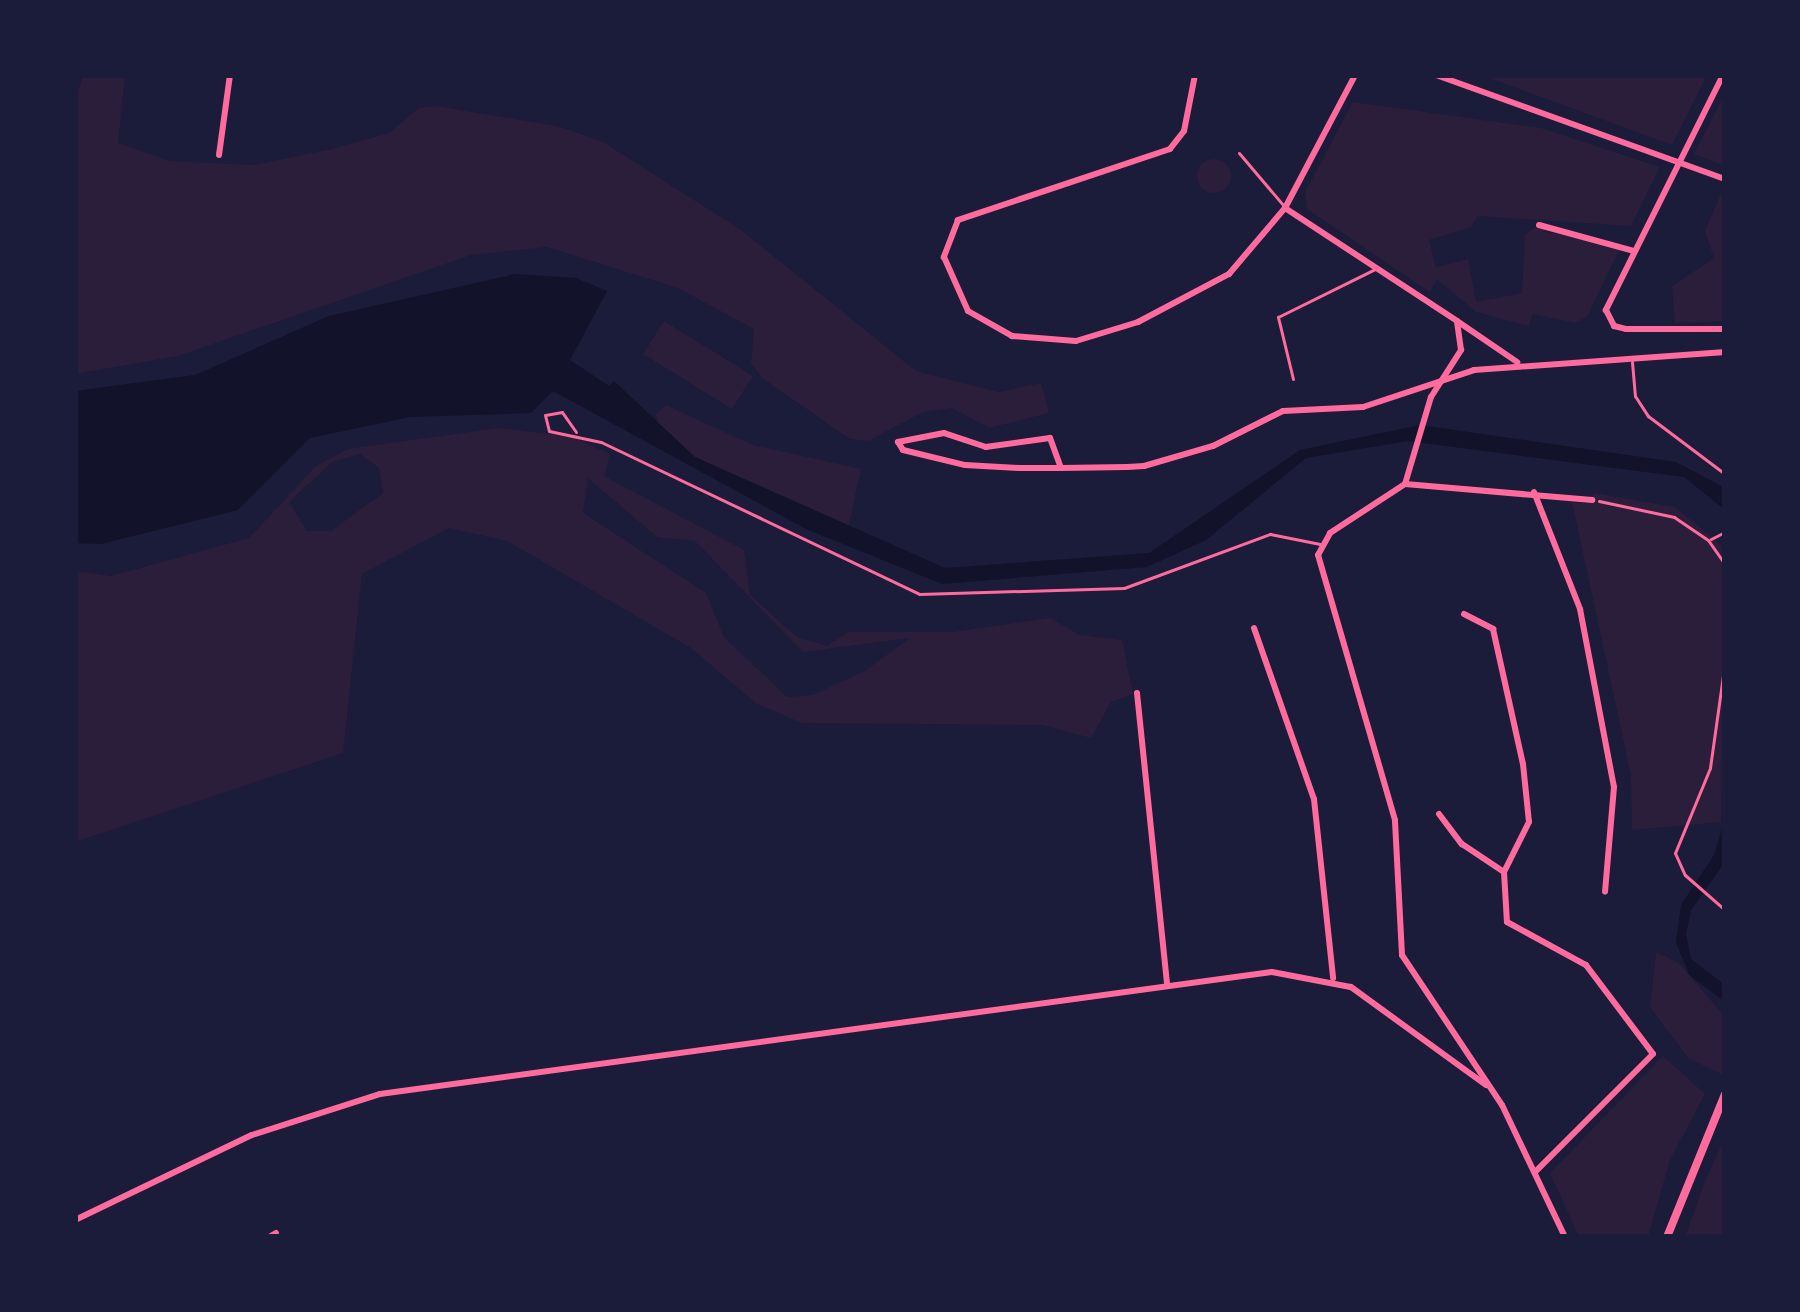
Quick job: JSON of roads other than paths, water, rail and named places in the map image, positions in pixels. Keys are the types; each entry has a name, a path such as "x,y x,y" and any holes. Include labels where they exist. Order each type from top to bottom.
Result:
{"main road":[{"path":"1667,1237 1723,1098"}],"street":[{"path":"219,155 230,75"},
{"path":"1195,75 1184,130 1170,149 958,220 944,257 960,302 988,327 1035,341 1108,334 1229,274 1286,208 1355,75"},
{"path":"1436,75 1725,179"},
{"path":"1723,75 1606,310 1610,321 1626,329 1725,329"},
{"path":"1286,208 1518,362"},
{"path":"1539,225 1634,250"},
{"path":"1457,321 1461,350 1424,417 1405,484 1320,544 1319,578 1395,820 1397,941 1486,1085 1565,1237"},
{"path":"1061,468 1049,438 986,448 944,433 898,442 903,450 965,465 1061,468 1162,463 1283,411 1363,407 1442,380 1518,362 1725,352"},
{"path":"1405,484 1592,500"},
{"path":"1534,492 1580,609 1615,787 1605,892"},
{"path":"1464,614 1493,628 1523,764 1527,840 1504,872 1507,922 1522,937 1572,952 1653,1054 1535,1172"},
{"path":"1254,628 1314,799 1333,978"},
{"path":"1137,693 1167,984"},
{"path":"1439,814 1462,844 1504,872"},
{"path":"75,1220 252,1135 380,1094 739,1051 950,1010 1272,971 1333,978 1383,1005 1486,1085"}],"lane":[{"path":"1239,153 1286,208"},
{"path":"1293,379 1278,317 1377,268"},
{"path":"1632,359 1641,408 1725,473"},
{"path":"576,432 555,434 543,420 547,411 562,412 576,432 919,594 1124,588 1270,534 1320,544"}]}
